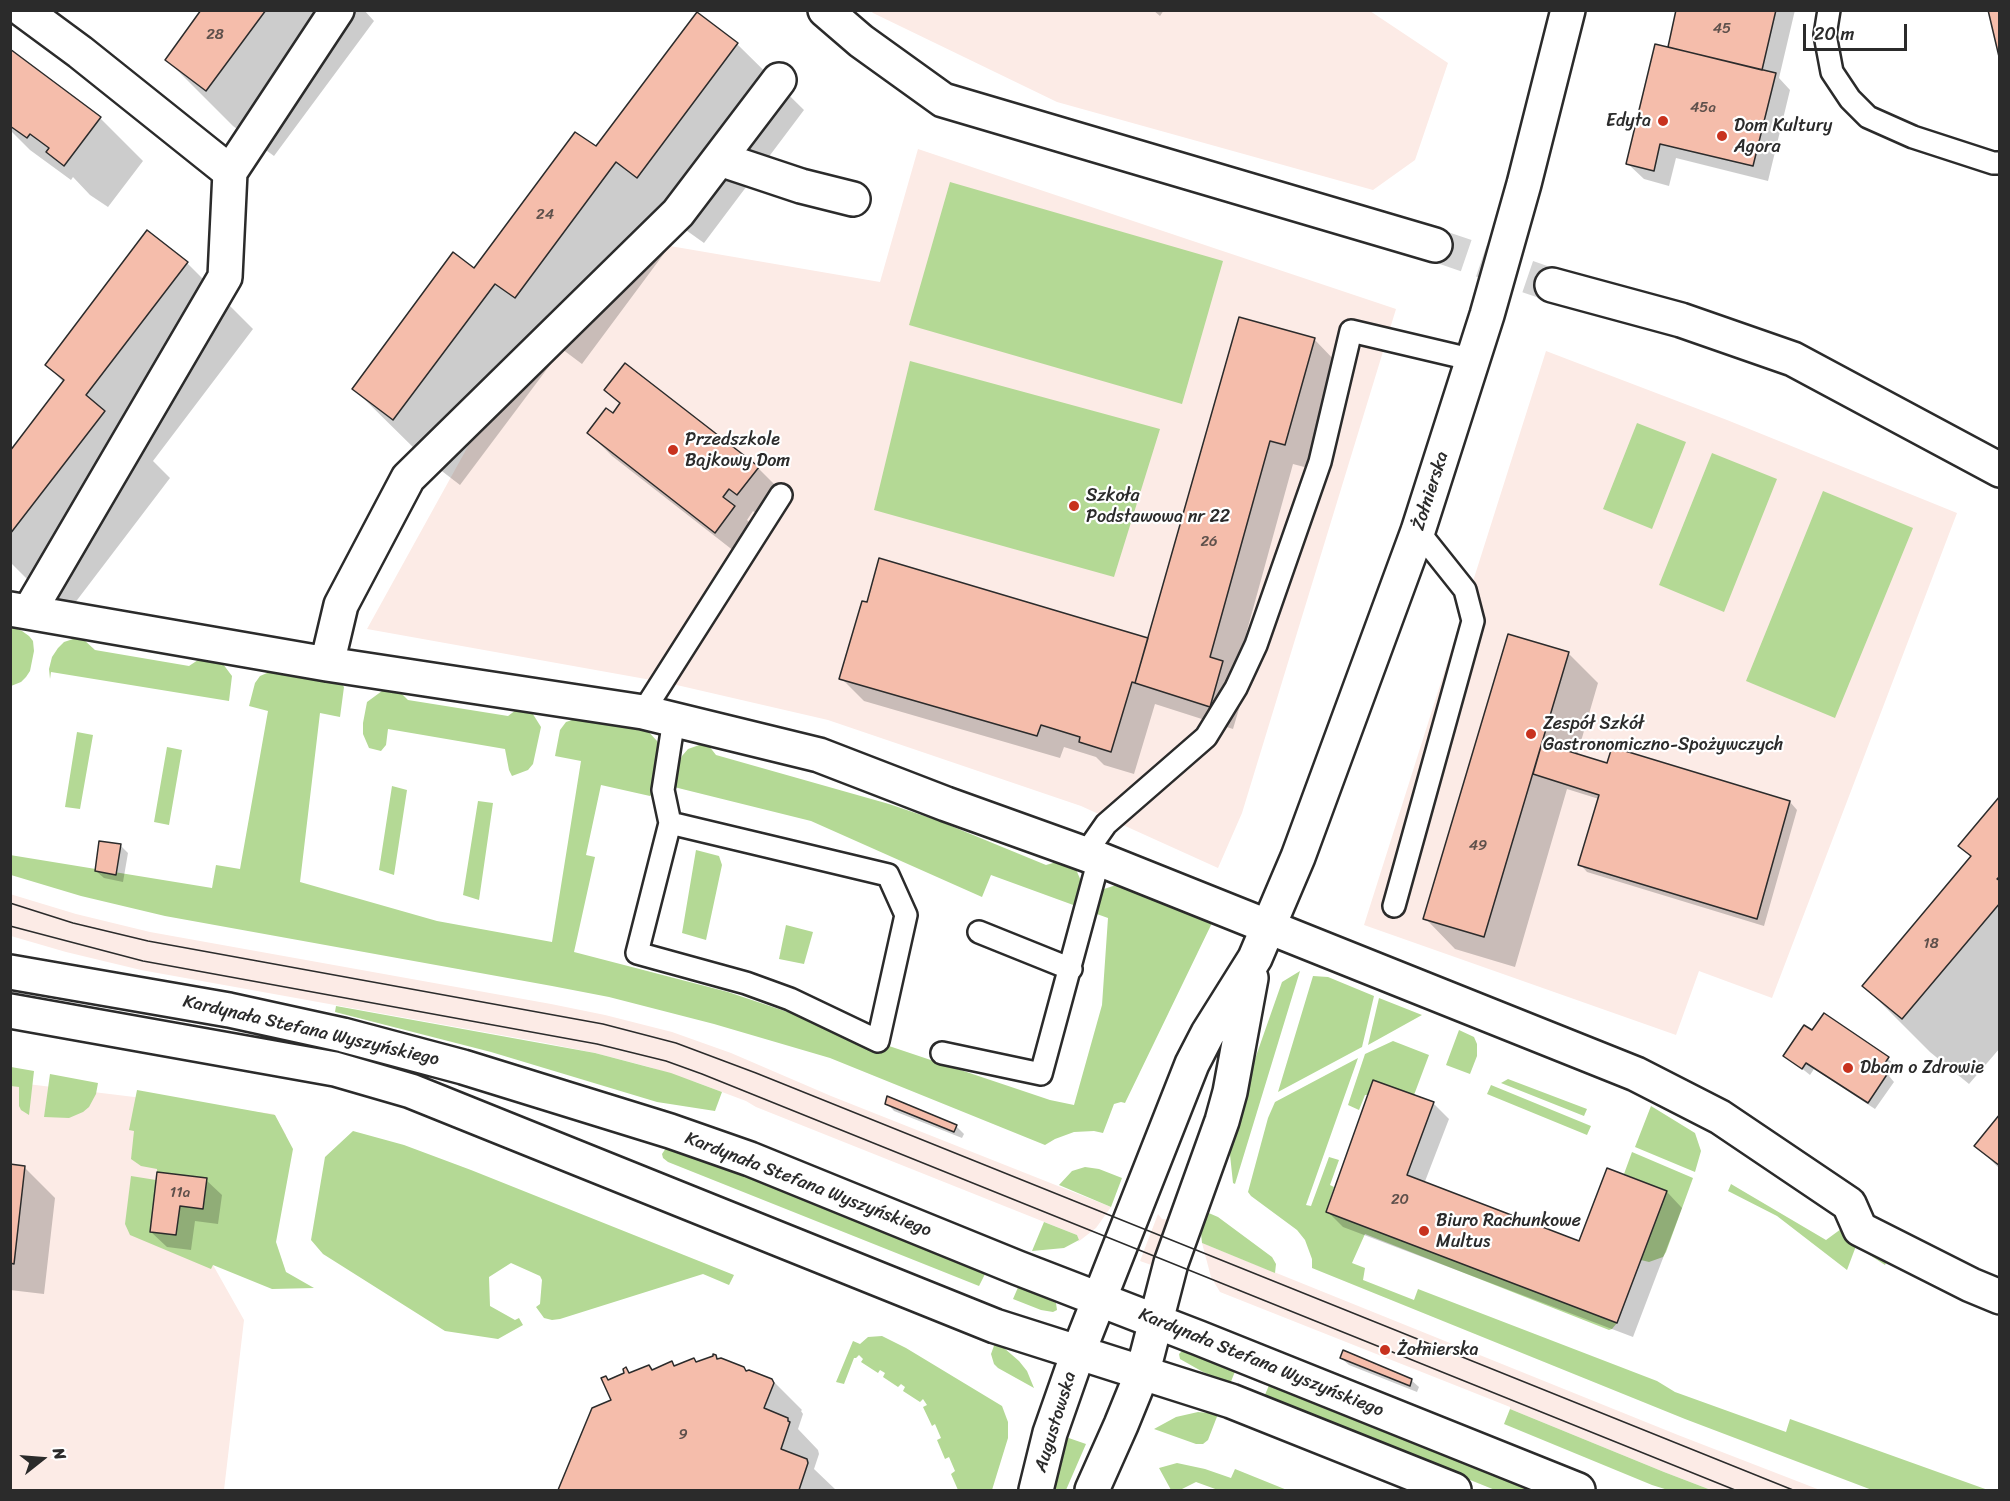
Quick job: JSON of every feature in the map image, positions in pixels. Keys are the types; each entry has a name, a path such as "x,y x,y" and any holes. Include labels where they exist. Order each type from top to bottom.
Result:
{"street":[{"path":"23,10 80,52 230,172"},
{"path":"337,10 230,172 225,277 20,610 327,664 658,715 819,755 946,804 1092,856 1636,1074 1720,1117 1849,1204 1860,1229 1971,1286 2000,1297"},
{"path":"825,10 861,41 943,100 1436,245"},
{"name":"Żołnierska","path":"1078,1353 1192,1064 1208,1033 1255,958 1298,857 1418,531 1474,360 1524,184 1568,10"},
{"path":"327,664 341,605 408,478 678,213 778,80"},
{"path":"720,159 801,186 853,199"},
{"path":"1552,285 1681,320 1793,358 2000,470"},
{"name":"Żołnierska","path":"1143,1371 1172,1263 1230,1092 1255,958"},
{"name":"Kardynała Stefana Wyszyńskiego","path":"10,972 261,1016 385,1045 463,1067 711,1145 1578,1491"},
{"name":"Kardynała Stefana Wyszyńskiego","path":"10,1011 335,1069 411,1091 977,1318 1078,1353 1143,1371 1231,1401 1454,1491"},
{"name":"Augustowska","path":"1036,1491 1050,1433 1078,1353"},
{"path":"1092,1491 1143,1371"}],"lane":[{"path":"1829,10 1825,35 1832,72 1850,99 1868,117 1913,137 1993,163 2000,163"},
{"path":"942,1053 1041,1074 1071,969 1092,856 1106,824 1206,737 1236,688 1256,645 1320,462 1351,331 1474,360"},
{"path":"670,823 888,875 906,915 878,1041 790,999 746,983 637,954 670,823 663,790 658,715 781,495"},
{"path":"1394,906 1473,621 1465,590 1418,531"},
{"path":"979,932 1071,969"}],"shaded area":[{"path":"871,11 1370,11 1448,63 1415,160 1373,190 1057,102"},
{"name":"Szkoła Podstawowa nr 22","path":"918,149 1396,309 1242,813 1218,868 1081,806 828,720 668,683 367,629 472,439 670,246 880,282"},
{"path":"1546,351 1727,420 1957,513 1772,998 1699,971 1676,1035 1364,925"},
{"path":"10,894 76,914 150,932 551,1004 672,1032 731,1053 831,1096 1111,1207 1096,1228 1078,1242 1077,1235 756,1107 746,1101 649,1067 545,1043 141,970 11,936"},
{"path":"11,1082 274,1114 286,1135 277,1189 213,1265 244,1320 224,1490 11,1490"},
{"path":"1158,1214 1162,1219 1172,1220 1154,1266 1140,1261"},
{"path":"1202,1243 1820,1490 1711,1490 1664,1472 1510,1409 1510,1407 1220,1292 1211,1277"}],"green space":[{"path":"950,182 1223,261 1182,404 909,325"},
{"path":"910,361 1160,429 1114,577 874,510"},
{"path":"1637,423 1686,442 1652,529 1603,509"},
{"path":"1712,453 1777,479 1724,612 1659,585"},
{"path":"1823,491 1913,528 1835,718 1746,681"},
{"path":"11,626 29,636 33,641 34,651 30,671 21,682 11,686"},
{"path":"76,638 83,639 95,650 189,666 201,658 215,660 223,664 232,676 229,701 51,672 50,679 49,669 52,657 64,642"},
{"path":"274,670 341,683 344,687 340,717 320,713 300,882 437,921 552,942 581,761 555,756 560,730 566,722 584,716 646,729 657,741 660,749 653,793 650,796 601,785 586,855 595,857 574,952 728,992 1050,1100 1074,1105 1102,1005 1108,918 1094,913 1099,895 1104,889 1119,884 1212,923 1125,1103 1114,1104 1103,1133 1074,1132 1045,1145 830,1058 714,1024 609,997 165,916 81,896 11,875 10,855 212,888 216,865 240,869 268,711 249,706 255,683 260,676"},
{"path":"397,689 408,700 508,716 520,707 531,711 541,727 533,764 528,770 512,776 505,749 388,729 386,745 381,751 369,748 363,734 367,702 382,691"},
{"path":"77,732 93,735 80,809 65,807"},
{"path":"702,744 709,746 716,755 889,804 939,821 1046,865 1060,861 1075,867 1081,881 1081,891 1076,906 991,875 982,897 811,821 674,787 682,756 688,749"},
{"path":"167,747 182,750 169,825 154,822"},
{"path":"392,786 407,790 394,875 379,870"},
{"path":"478,801 493,803 479,900 463,895"},
{"path":"696,850 719,856 722,865 706,940 682,933"},
{"path":"786,925 813,932 804,964 779,959"},
{"path":"1300,971 1235,1184 1233,1183 1228,1136 1282,982"},
{"path":"1313,976 1328,977 1374,996 1362,1047 1278,1092"},
{"path":"1379,998 1422,1015 1368,1045"},
{"path":"336,1006 595,1053 671,1073 722,1092 715,1111 657,1102 491,1052 335,1012"},
{"path":"1459,1030 1474,1037 1477,1044 1477,1056 1470,1074 1446,1065"},
{"path":"1393,1041 1429,1055 1414,1095 1365,1095 1359,1110 1348,1105 1365,1054"},
{"path":"1358,1058 1306,1205 1311,1206 1329,1157 1339,1160 1330,1185 1334,1187 1326,1212 1617,1323 1609,1330 1365,1234 1352,1263 1365,1268 1363,1280 1414,1300 1418,1289 1657,1381 1675,1392 1786,1432 1790,1419 1988,1490 1872,1490 1685,1419 1312,1268 1312,1259 1305,1240 1297,1230 1248,1192 1268,1118 1275,1102"},
{"path":"11,1067 34,1071 29,1115 19,1106 19,1087 11,1086"},
{"path":"50,1074 98,1083 96,1094 89,1107 69,1118 44,1117"},
{"path":"1508,1079 1587,1109 1584,1116 1501,1083"},
{"path":"1491,1085 1591,1126 1587,1135 1487,1094"},
{"path":"137,1090 275,1115 293,1149 276,1242 286,1272 314,1288 272,1289 213,1265 211,1269 130,1235 125,1224 131,1176 156,1180 150,1232 175,1235 180,1206 203,1209 207,1179 157,1172 157,1169 141,1166 131,1159 134,1131 129,1130"},
{"path":"1651,1106 1695,1133 1701,1151 1695,1172 1635,1147"},
{"path":"353,1131 404,1145 471,1170 734,1275 729,1285 703,1274 552,1320 544,1318 536,1307 540,1304 542,1280 540,1276 511,1263 489,1277 490,1306 515,1320 519,1318 523,1325 498,1339 445,1331 323,1254 311,1240 325,1157"},
{"path":"669,1147 746,1175 986,1272 979,1286 668,1162 662,1154"},
{"path":"1632,1152 1693,1178 1666,1252 1663,1257 1649,1262 1641,1260 1667,1191 1624,1174"},
{"path":"1085,1167 1099,1169 1122,1178 1111,1207 1059,1185 1072,1171"},
{"path":"1731,1184 1826,1240 1841,1229 1887,1261 1885,1265 1856,1246 1847,1270 1777,1216 1728,1191"},
{"path":"1204,1211 1218,1217 1272,1257 1276,1264 1275,1273 1202,1243"},
{"path":"1044,1222 1077,1235 1079,1240 1064,1248 1032,1251"},
{"path":"1019,1285 1056,1303 1057,1310 1053,1312 1041,1310 1013,1299"},
{"path":"882,1336 1002,1406 1008,1422 1008,1438 992,1490 958,1490 951,1474 955,1471 949,1457 945,1459 937,1440 941,1438 935,1424 932,1426 923,1407 927,1405 923,1399 920,1402 903,1391 905,1387 901,1384 898,1387 883,1377 885,1373 880,1370 878,1373 861,1362 863,1359 859,1355 854,1358 844,1384 836,1382 853,1341 860,1344 868,1337"},
{"path":"995,1343 1019,1361 1027,1371 1034,1388 994,1364 991,1354"},
{"path":"1183,1350 1236,1369 1230,1384 1180,1359 1179,1354"},
{"path":"1270,1383 1537,1490 1495,1490 1264,1397"},
{"path":"1510,1409 1711,1490 1668,1490 1652,1485 1504,1424"},
{"path":"1198,1412 1218,1414 1208,1440 1203,1444 1196,1444 1154,1429 1176,1417"},
{"path":"1060,1435 1086,1444 1066,1490 1051,1490"},
{"path":"1177,1463 1231,1478 1235,1469 1287,1490 1218,1490 1196,1482 1180,1490 1171,1490 1159,1468"}],"building":[{"path":"201,10 266,10 206,91 165,60"},
{"path":"1676,10 1776,10 1762,70 1668,47"},
{"path":"1988,10 2000,10 2000,61"},
{"path":"697,12 738,43 637,178 616,162 515,298 495,284 393,420 352,389 453,252 474,268 575,132 596,146"},
{"path":"1655,44 1776,73 1753,166 1660,144 1654,171 1626,164"},
{"path":"10,49 101,117 64,166 46,152 49,148 30,134 27,138 10,126"},
{"path":"147,230 188,262 86,395 105,411 10,534 10,451 64,380 45,365"},
{"path":"1239,317 1315,338 1285,445 1270,441 1210,657 1223,661 1210,707 1135,683"},
{"name":"Przedszkole Bajkowy Dom","path":"625,363 759,467 737,495 729,489 723,497 735,506 715,533 587,433 606,408 613,413 620,403 604,390"},
{"path":"879,558 1148,638 1111,752 1079,742 1080,737 1041,725 1037,736 839,679 862,601 867,602"},
{"path":"1508,634 1569,652 1484,937 1423,919"},
{"path":"1542,743 1607,763 1612,747 1790,801 1757,919 1578,865 1599,795 1533,774"},
{"path":"2000,796 2000,876 1997,879 2000,881 2000,903 1902,1019 1862,986 1971,856 1958,846"},
{"path":"99,841 121,844 116,875 95,871"},
{"path":"1824,1013 1889,1057 1881,1069 1888,1073 1868,1103 1806,1063 1802,1069 1783,1056 1804,1025 1812,1030"},
{"path":"1373,1080 1434,1102 1407,1175 1579,1241 1607,1168 1667,1191 1617,1323 1326,1212"},
{"path":"887,1096 957,1125 954,1132 885,1104"},
{"path":"2000,1114 2000,1166 1974,1146"},
{"path":"10,1164 25,1166 14,1264 10,1263"},
{"path":"157,1172 207,1178 203,1209 180,1206 176,1235 150,1232"},
{"path":"1343,1350 1412,1379 1410,1386 1340,1358"},
{"path":"713,1354 717,1359 721,1358 744,1367 746,1371 749,1370 772,1379 774,1383 764,1408 788,1418 790,1422 781,1449 807,1459 808,1463 799,1490 558,1490 592,1408 611,1400 601,1378 606,1376 608,1380 624,1373 623,1369 626,1367 629,1373 649,1365 652,1370 672,1361 674,1366 694,1358 696,1362 713,1356"}],"tunnel":[{"path":"1435,245 1552,285"}],"tram line":[{"path":"10,903 73,923 148,941 603,1024 676,1043 756,1073 1793,1490"},
{"path":"10,926 143,961 597,1044 666,1061 1735,1490"}],"place":[{"name":"Edyta","path":"1663,121"},
{"name":"Dom Kultury Agora","path":"1722,136"},
{"name":"Przedszkole Bajkowy Dom","path":"673,450"},
{"name":"Szkoła Podstawowa nr 22","path":"1074,506"},
{"name":"Zespół Szkół Gastronomiczno-Spożywczych","path":"1531,734"},
{"name":"Dbam o Zdrowie","path":"1848,1068"},
{"name":"Biuro Rachunkowe Multus","path":"1424,1231"},
{"name":"Żołnierska","path":"1385,1350"}]}
